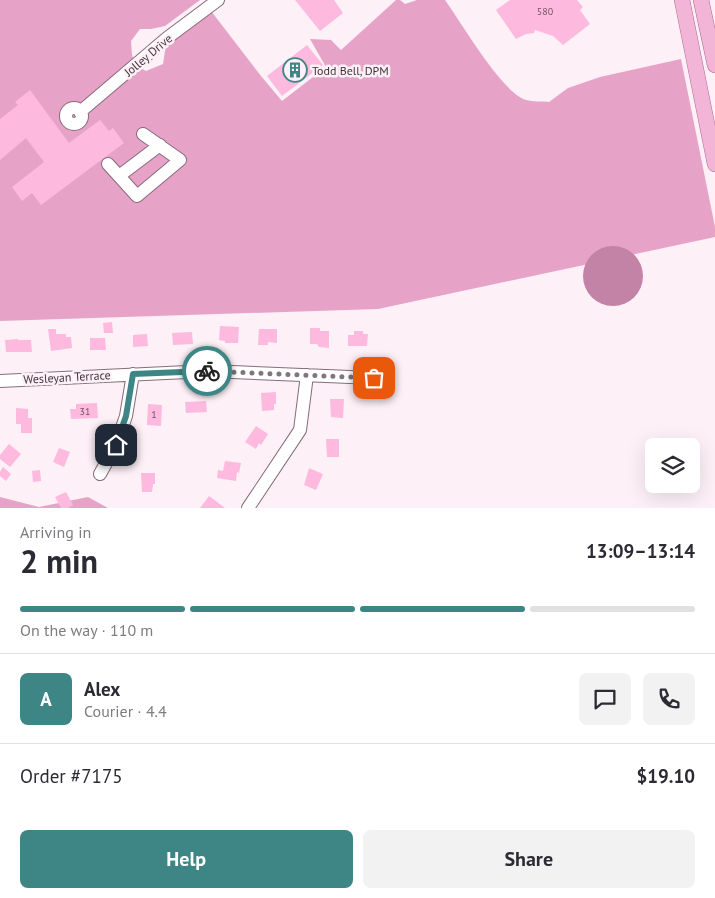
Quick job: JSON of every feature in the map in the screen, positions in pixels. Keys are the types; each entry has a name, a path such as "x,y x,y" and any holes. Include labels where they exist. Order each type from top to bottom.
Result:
{"main road":[{"path":"682,0 715,164"},
{"path":"701,0 715,66"},
{"path":"691,46 710,42"}],"street":[{"name":"Jolley Drive","path":"80,112 167,38 218,0"},
{"path":"108,164 137,196 180,160 143,134"},
{"path":"119,176 160,145"},
{"name":"Wesleyan Terrace","path":"0,381 208,371 374,378"},
{"path":"100,474 116,445 126,416 133,374"},
{"path":"248,508 300,430 307,375"}],"shaded area":[{"path":"0,0 200,0 165,26 140,29 131,41 132,55 136,65 146,71 163,64 167,38 208,7 282,101 326,67 310,39 331,40 341,50 396,0 400,0 405,4 417,0 445,0 505,85 516,95 529,101 549,102 568,88 600,77 681,59 715,227 715,237 378,309 0,321"},
{"path":"607,246 619,246 635,254 641,264 643,276 641,288 635,298 619,306 607,306 591,298 583,282 583,270 591,254"},
{"path":"0,497 39,507 88,497 108,508 0,508"}],"building":[{"path":"295,0 334,0 343,13 320,31"},
{"path":"510,0 577,0 583,7 580,10 590,24 563,45 553,36 535,30 534,33 526,34 516,39 496,10"},
{"name":"Todd Bell, DPM","path":"307,45 323,65 282,96 267,76"},
{"path":"30,90 69,143 100,120 109,131 113,128 124,143 41,205 32,193 22,201 12,187 44,162 26,138 0,160 0,119 18,105 15,102"},
{"path":"112,322 113,333 104,333 103,323"},
{"path":"220,326 239,327 238,343 225,343 225,341 219,340"},
{"path":"310,328 320,328 320,331 329,331 329,348 310,344"},
{"path":"48,329 56,329 56,334 66,334 66,337 71,337 72,348 51,351"},
{"path":"259,329 277,329 277,343 268,342 268,345 258,345"},
{"path":"354,331 363,331 363,334 368,334 367,346 348,346 348,335 354,335"},
{"path":"192,332 193,344 173,345 172,333"},
{"path":"147,334 148,346 133,347 133,335"},
{"path":"90,338 105,338 106,350 90,350"},
{"path":"5,340 31,340 32,352 6,352"},
{"path":"276,392 274,410 262,411 261,393"},
{"path":"330,399 344,399 343,418 331,417"},
{"path":"206,401 207,412 186,413 185,402"},
{"path":"97,403 98,418 71,419 70,409 76,409 76,404"},
{"path":"148,404 162,405 161,426 147,425"},
{"path":"16,408 28,409 28,418 32,418 32,433 21,433 21,424 16,424"},
{"path":"256,426 268,434 256,449 245,442"},
{"path":"326,439 339,439 339,457 327,457"},
{"path":"9,444 21,454 10,467 0,459 0,455"},
{"path":"59,448 70,452 64,467 53,462"},
{"path":"225,461 241,463 236,481 217,478 218,470 223,471"},
{"path":"3,467 11,474 6,481 0,476"},
{"path":"309,468 323,474 316,490 304,485"},
{"path":"40,470 41,481 33,482 32,471"},
{"path":"141,473 155,473 155,484 153,484 152,492 142,492"},
{"path":"66,492 73,505 68,508 61,508 55,497"},
{"path":"209,496 225,508 200,508"}],"way so far":[{"path":"207,371 374,378"}],"place":[{"name":"Todd Bell, DPM","path":"295,70"}],"route":[{"path":"116,445 126,416 133,374 207,371"}]}
